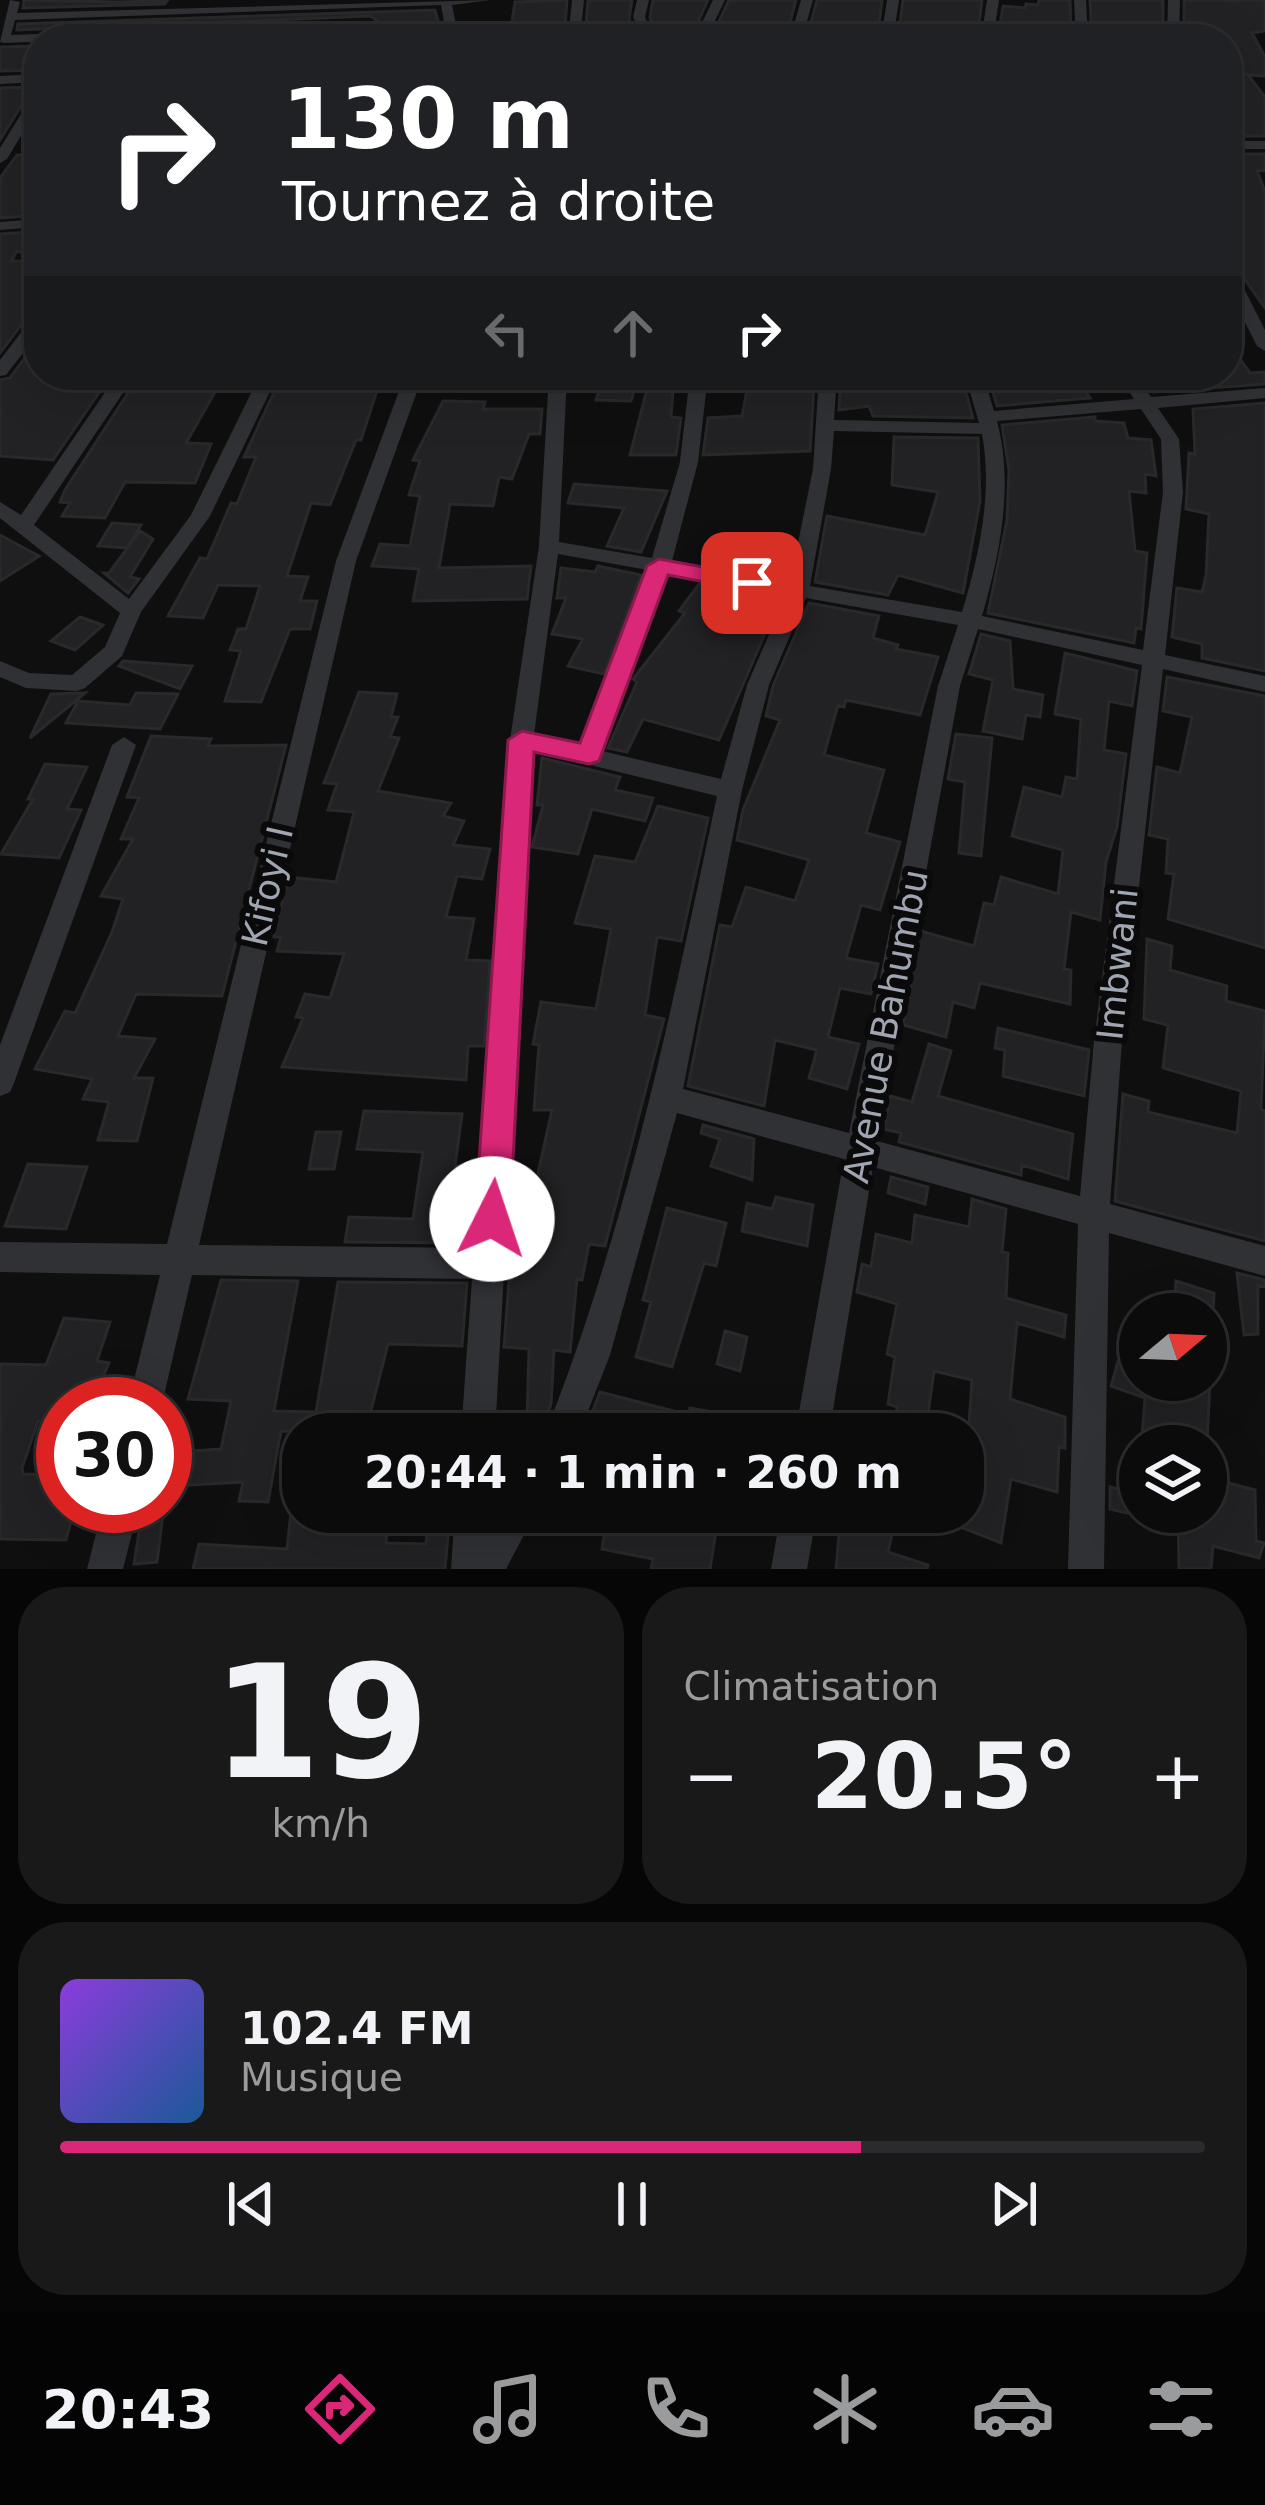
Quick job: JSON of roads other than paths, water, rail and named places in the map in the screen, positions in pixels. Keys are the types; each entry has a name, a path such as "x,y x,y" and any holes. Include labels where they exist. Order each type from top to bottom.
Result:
{"street":[{"path":"14,0 4,39 24,39"},
{"path":"9,17 259,4 485,0"},
{"path":"292,24 294,6"},
{"path":"0,159 24,120"},
{"path":"1242,301 1265,346"},
{"path":"0,371 24,340"},
{"path":"23,526 116,390"},
{"path":"0,668 26,680 77,683 114,651 131,611 200,516 261,390"},
{"name":"Kifoyi I","path":"152,1377 346,561 409,390"},
{"path":"479,1413 522,740 549,546 557,390"},
{"path":"589,754 659,566 689,462 697,390"},
{"path":"570,1413 593,1355 667,1097 730,790 758,685 798,592 822,470 827,390"},
{"name":"Avenue Bahumbu","path":"816,1413 950,686 972,621 989,532 996,464 978,390"},
{"name":"Imbwani","path":"1086,1569 1094,1215 1108,1041 1173,492 1170,439 1136,390"},
{"path":"826,425 987,423 1265,393"},
{"path":"0,508 131,611"},
{"path":"549,546 972,621 1265,684"},
{"path":"522,740 730,790"},
{"path":"0,1083 124,745"},
{"path":"667,1097 1265,1261"},
{"path":"0,1257 489,1264"},
{"path":"105,1569 114,1533"},
{"path":"470,1569 472,1533"},
{"path":"486,1569 506,1533"},
{"path":"789,1569 795,1533"}]}
